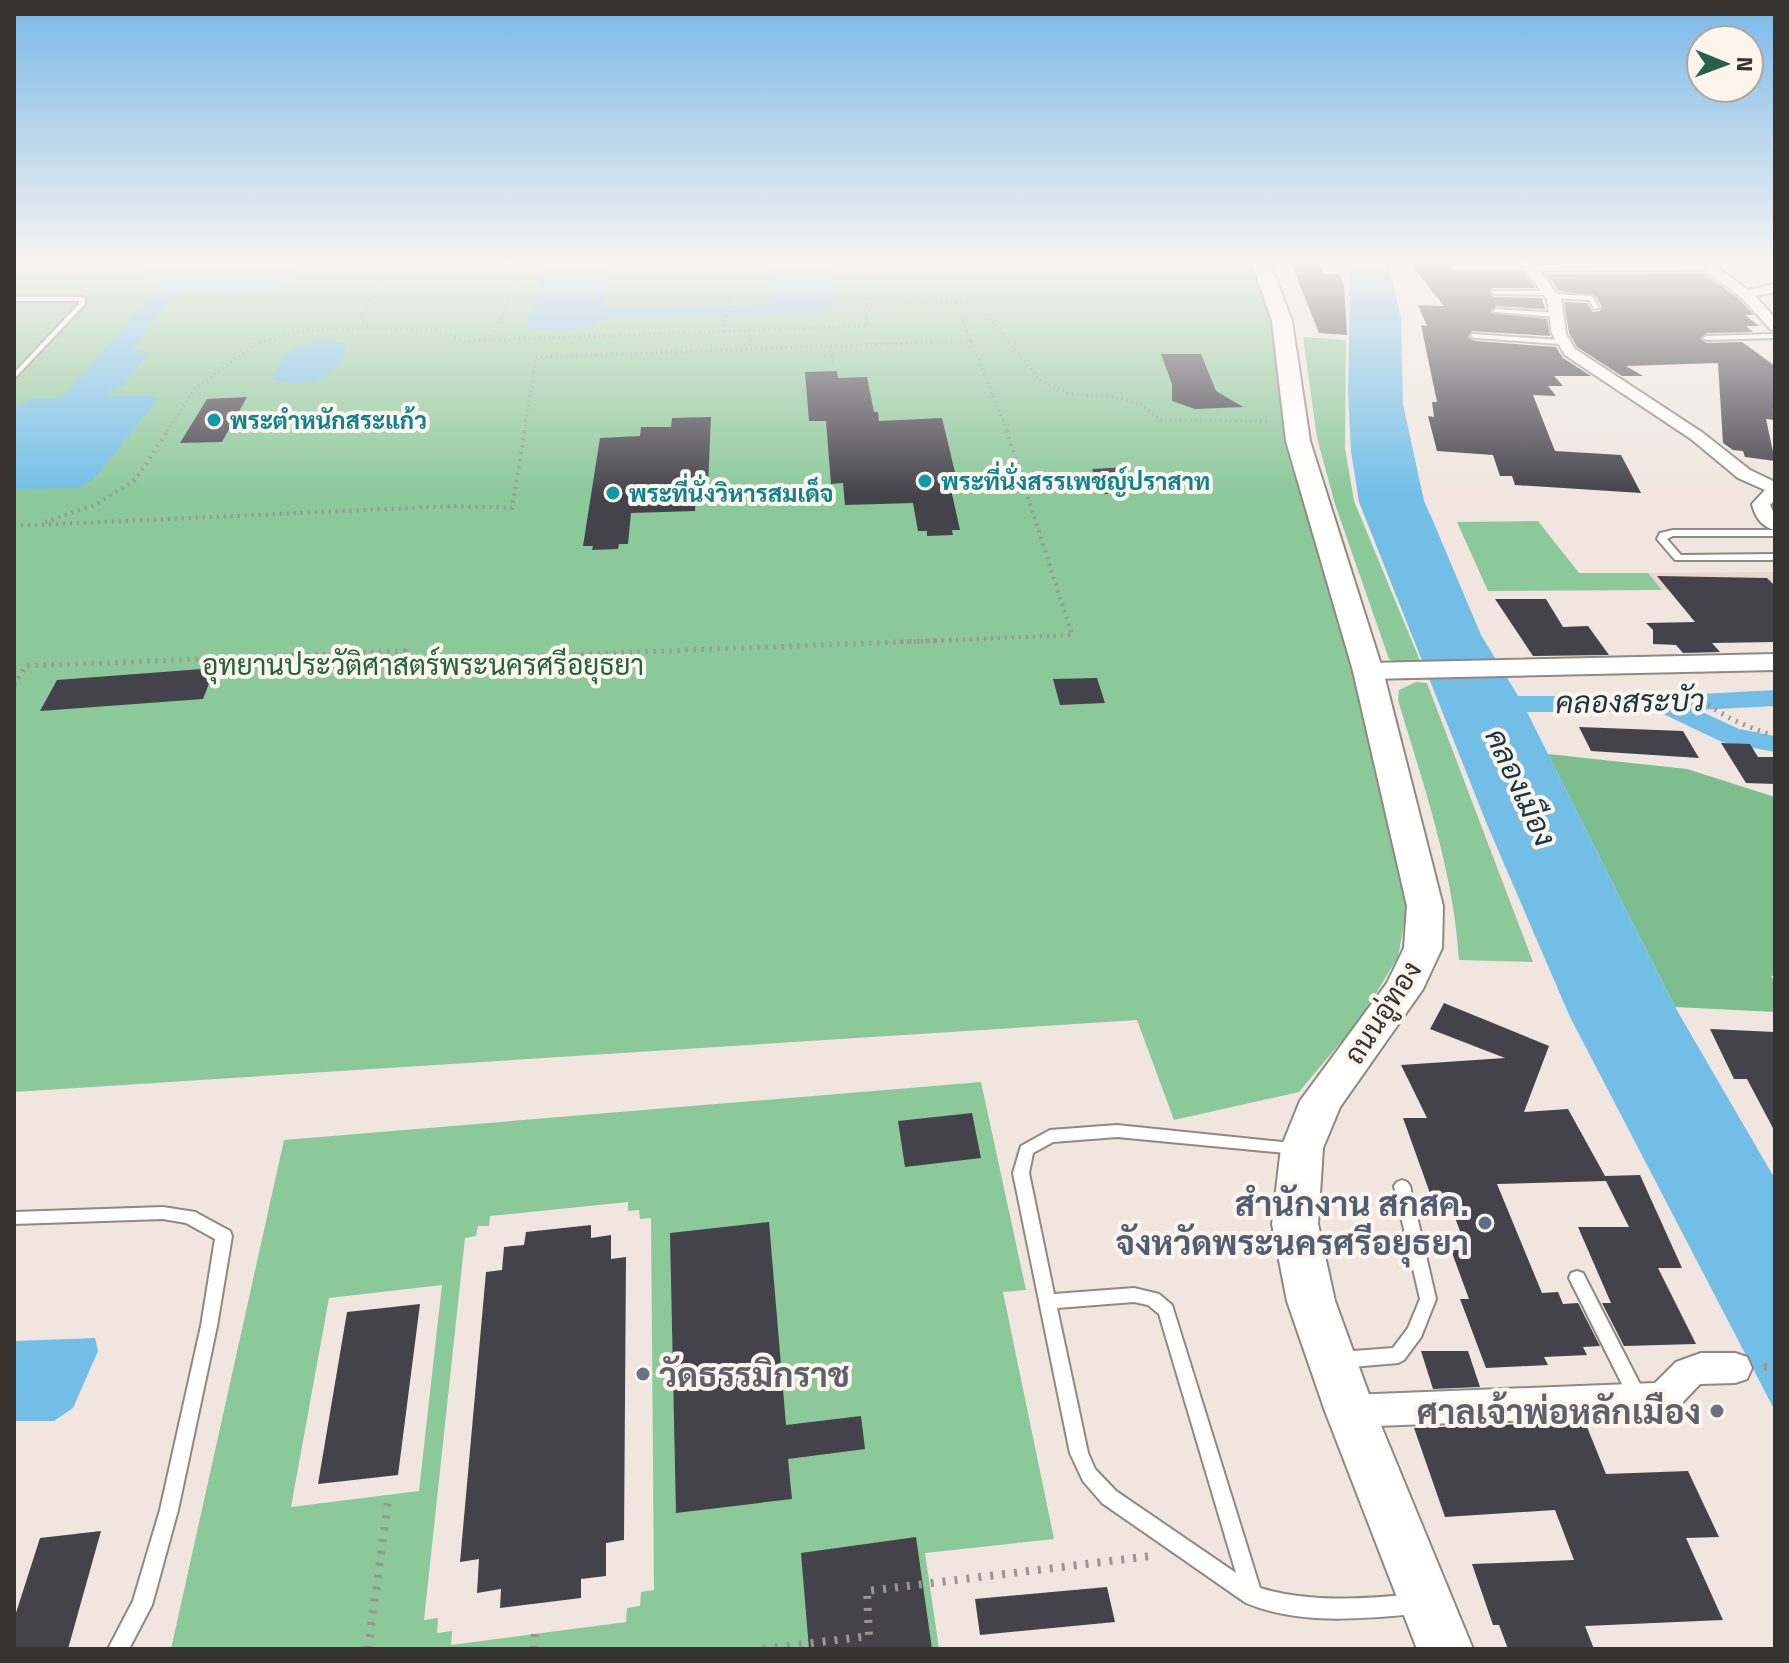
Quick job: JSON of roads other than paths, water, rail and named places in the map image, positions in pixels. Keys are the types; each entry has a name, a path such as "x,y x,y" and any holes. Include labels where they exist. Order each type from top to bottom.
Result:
{"main road":[{"name":"ถนนอู่ทอง","path":"1285,341 1295,421 1384,670 1425,906 1423,948 1404,989 1321,1101 1302,1148 1295,1224 1311,1301 1350,1411 1445,1649"}],"street":[{"path":"1560,342 1570,352 1697,436 1744,474 1775,489 1761,504 1763,514 1775,525"},
{"path":"1384,670 1775,662"},
{"path":"1350,1411 1659,1399 1672,1393 1685,1374 1697,1368 1760,1367"}],"lane":[{"path":"14,377 48,341"},
{"path":"1540,341 1560,342"},
{"path":"1775,533 1673,533 1663,535 1662,539 1678,558 1775,557"},
{"path":"1302,1148 1117,1131 1050,1136 1026,1150 1021,1173 1079,1453 1089,1475 1109,1497 1253,1596 1284,1605 1317,1608 1360,1609 1427,1603"},
{"path":"1333,1361 1398,1355 1415,1332 1428,1299 1402,1186"},
{"path":"14,1218 163,1213 189,1217 224,1236 209,1326 169,1510 142,1605 118,1649"},
{"path":"1577,1278 1639,1400"},
{"path":"1049,1302 1134,1295 1153,1299 1166,1310 1253,1596"}],"water":[{"path":"112,341 139,341 133,349 148,353 123,386 105,396 150,396 158,399 93,480 77,488 14,489 14,407 33,399 62,398"},
{"path":"325,341 346,344 347,351 324,376 316,381 296,384 272,378 292,350"},
{"name":"คลองเมือง","path":"1349,341 1402,341 1403,404 1424,501 1481,635 1523,704 1675,1007 1775,1179 1775,1411 1570,1017 1486,822 1359,502 1351,451"},
{"path":"95,1338 98,1351 73,1408 54,1421 14,1421 14,1341"}],"waterway":[{"name":"คลองสระบัว","path":"1485,704 1663,704 1775,698"},
{"path":"1669,707 1732,736 1775,744"}],"place":[{"name":"พระตำหนักสระแก้ว","path":"214,420"},
{"name":"พระที่นั่งสรรเพชญ์ปราสาท","path":"925,481"},
{"name":"พระที่นั่งวิหารสมเด็จ","path":"613,493"},
{"name":"สำนักงาน สกสค. จังหวัดพระนครศรีอยุธยา","path":"1485,1223"},
{"name":"วัดธรรมิกราช","path":"643,1374"},
{"name":"ศาลเจ้าพ่อหลักเมือง","path":"1717,1411"}],"park label":[{"name":"อุทยานประวัติศาสตร์พระนครศรีอยุธยา","path":"423,664"}]}
